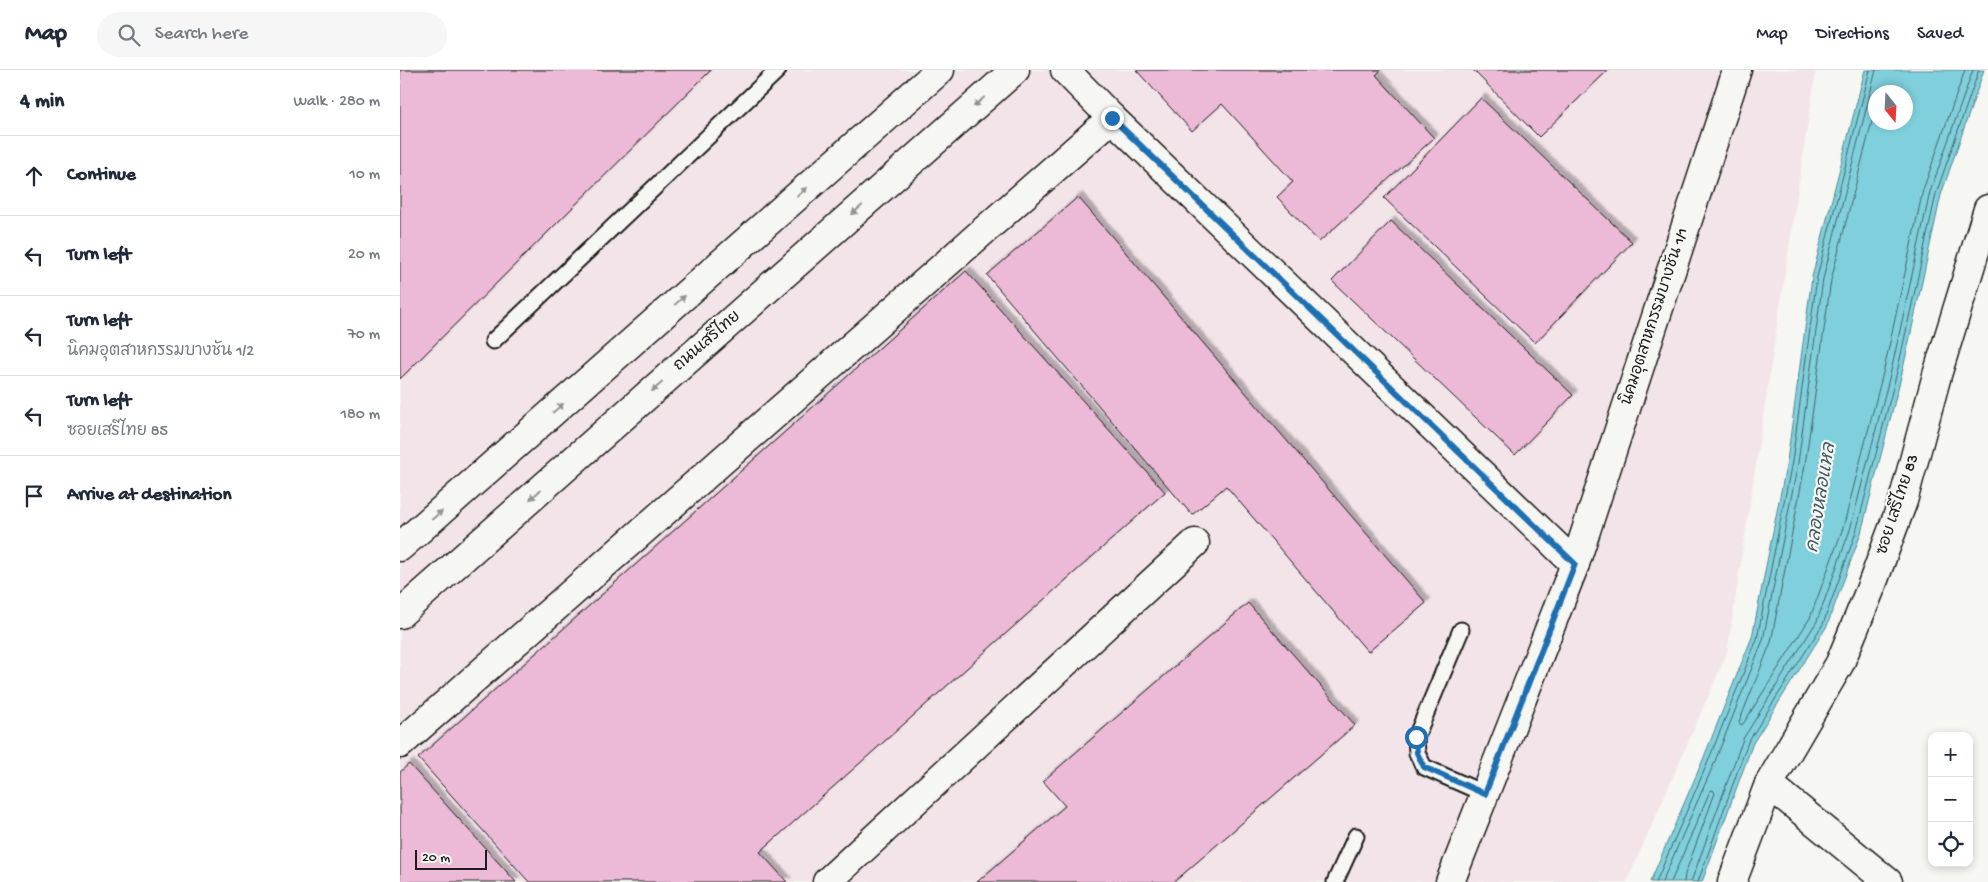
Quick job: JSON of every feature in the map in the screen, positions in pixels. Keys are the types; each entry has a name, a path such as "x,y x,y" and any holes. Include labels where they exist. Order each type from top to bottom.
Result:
{"street":[{"path":"400,548 940,70"},
{"name":"ถนนเสรีไทย","path":"400,614 1015,70"},
{"path":"1065,70 1112,118 1575,564"},
{"name":"นิคมอุตสาหกรรมบางชัน 1/1","path":"1450,882 1575,564 1737,70"},
{"path":"400,744 1112,118"},
{"name":"ซอย เสรีไทย 83","path":"1732,882 1769,784 1840,663 1870,590 1902,501 1988,209"},
{"path":"827,882 1195,543"},
{"path":"1769,784 1888,882"}],"lane":[{"path":"493,341 778,70"},
{"path":"1461,630 1416,737 1417,753 1424,767 1485,794"},
{"path":"1335,882 1356,836"}],"shaded area":[{"path":"400,70 1816,70 1727,653 1627,882 400,882"}],"water":[{"name":"คลองหลอแหล","path":"1865,70 1984,70 1941,195 1903,369 1861,533 1827,626 1753,743 1702,882 1650,882 1702,762 1752,637 1787,461 1812,277"}],"building":[{"path":"400,70 711,70 400,379"},
{"path":"1136,70 1381,70 1376,75 1434,138 1319,242 1277,197 1293,182 1222,104 1192,131"},
{"path":"1473,70 1608,70 1539,137"},
{"path":"1481,98 1632,242 1535,343 1384,198"},
{"path":"1078,197 1426,603 1368,652 1226,486 1192,515 987,275"},
{"path":"1391,221 1573,395 1515,455 1332,281"},
{"path":"966,271 1165,492 760,852 787,882 529,882 418,758"},
{"path":"1248,603 1355,725 1174,882 977,882 1065,806 1043,781"},
{"path":"409,764 516,882 400,882 400,772"}],"route":[{"path":"1112,118 1575,564 1485,794 1424,767 1417,753 1416,737"}]}
